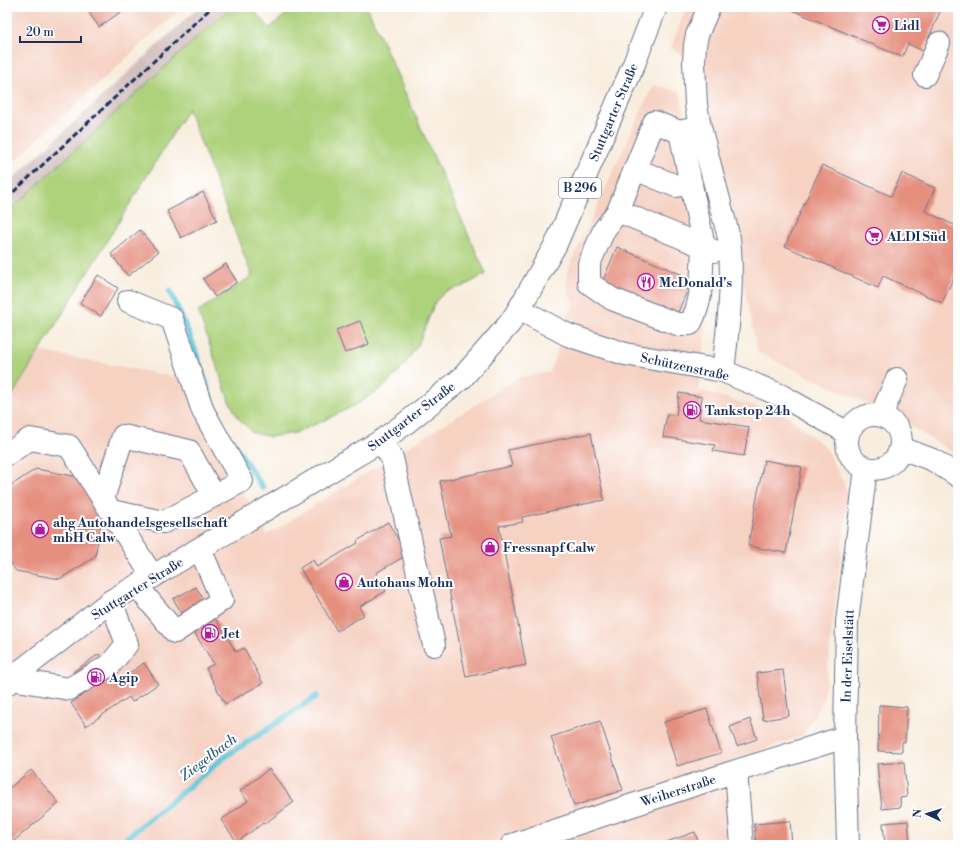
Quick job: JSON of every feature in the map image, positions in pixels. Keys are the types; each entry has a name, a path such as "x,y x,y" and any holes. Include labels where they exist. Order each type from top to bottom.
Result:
{"street":[{"name":"Stuttgarter Straße","path":"10,681 18,673 112,601 381,441 462,378 510,323 556,244 634,64 656,7"},
{"path":"690,129 654,122 618,211 604,230 589,264 589,283 612,299 677,324 690,324 696,314 701,295 703,247 691,183 690,129 696,105 694,62 695,45 697,35 709,7"},
{"path":"925,75 938,43"},
{"path":"690,129 729,238 731,254 729,318 723,371"},
{"path":"635,168 676,186 691,183"},
{"path":"618,211 710,250 731,254"},
{"path":"107,505 164,522 242,481 203,411 172,319 128,301"},
{"name":"Schützenstraße","path":"519,309 568,335 625,354 723,371 782,396 848,433"},
{"path":"881,415 897,379"},
{"path":"873,414 881,415 888,418 900,431 901,448 892,463 884,468 875,470 858,464 852,458 846,442 852,425 861,418 873,414"},
{"path":"107,505 123,436 189,451 214,496"},
{"path":"7,454 30,439 69,446 107,505 145,582 175,632 222,600 200,549"},
{"path":"381,441 392,458 434,644"},
{"path":"901,448 933,460 958,476"},
{"name":"In der Eiselstätt","path":"848,845 845,737 847,622 866,468"},
{"path":"10,681 69,689 110,664 127,644 112,601"},
{"name":"Weiherstraße","path":"512,845 736,770 845,737"},
{"path":"736,770 742,845"}],"shaded area":[{"path":"7,7 182,7 7,168"},
{"path":"199,7 229,7 7,213 7,184"},
{"path":"686,7 958,7 958,456 899,419 757,352 701,66 671,48"},
{"path":"653,85 680,92 714,248 710,300 698,390 788,416 826,448 848,492 824,700 802,736 726,762 733,845 7,845 7,404 39,351 181,378 267,535 520,377 550,372 573,301 568,292 567,272"}],"green space":[{"path":"231,7 250,7 270,28 294,7 367,7 486,274 464,286 446,291 435,302 418,345 402,368 385,386 357,404 321,422 294,433 270,437 252,432 239,419 229,401 198,311 252,276 188,109 7,404 7,213"}],"building":[{"path":"85,7 128,7 99,27"},
{"name":"Lidl","path":"785,7 942,7 923,51 908,44 902,57"},
{"name":"ALDI Süd","path":"822,165 891,196 902,173 935,188 925,211 958,227 958,268 942,303 883,276 878,288 785,246"},
{"path":"203,192 217,220 181,238 167,211"},
{"path":"140,230 158,252 128,276 111,254"},
{"name":"McDonald's","path":"617,247 692,279 676,317 601,285"},
{"path":"226,264 237,282 215,297 203,279"},
{"path":"98,275 118,288 101,316 80,303"},
{"path":"360,321 369,344 345,353 336,330"},
{"path":"679,393 702,397 699,419 749,427 744,456 713,451 715,445 663,437 667,414 676,415"},
{"path":"591,433 604,500 522,517 523,522 499,526 526,665 466,677 439,538 451,536 440,481 512,466 508,450"},
{"path":"764,460 802,467 786,553 748,546"},
{"path":"36,469 79,477 103,513 95,557 60,579 16,571 7,557 7,488"},
{"name":"Autohaus Mohn","path":"388,522 407,555 376,573 386,591 359,607 364,615 337,631 300,568 313,560 317,567 358,543 357,541"},
{"path":"196,587 236,652 244,648 263,683 225,704 206,668 214,664 173,599"},
{"path":"99,654 118,681 144,663 158,684 132,702 129,697 86,726 71,703 86,693 73,672"},
{"path":"783,670 789,716 763,720 757,673"},
{"path":"879,705 907,707 905,742 902,742 902,752 878,751"},
{"path":"707,709 721,753 677,766 664,722"},
{"path":"750,719 757,739 737,746 730,727"},
{"path":"600,721 623,790 574,806 551,737"},
{"path":"904,762 907,797 900,798 901,807 882,809 877,764"},
{"path":"269,769 294,802 237,842 221,820 248,801 240,791"},
{"path":"31,770 59,803 9,845 7,845 7,790"},
{"path":"790,821 792,845 756,845 754,824"},
{"path":"908,821 910,845 885,845 883,823"},
{"path":"695,832 699,845 658,845"}],"waterway":[{"path":"170,291 192,342 217,415"},
{"path":"231,440 263,488"},
{"name":"Ziegelbach","path":"118,845 222,759 317,696"}],"railway":[{"path":"7,198 212,7"}],"place":[{"name":"Lidl","path":"881,25"},
{"name":"ALDI Süd","path":"874,236"},
{"name":"McDonald's","path":"646,282"},
{"name":"Tankstop 24h","path":"692,410"},
{"name":"ahg Autohandelsgesellschaft mbH Calw","path":"40,529"},
{"name":"Fressnapf Calw","path":"490,547"},
{"name":"Autohaus Mohn","path":"344,582"},
{"name":"Jet","path":"210,633"},
{"name":"Agip","path":"96,677"}]}
